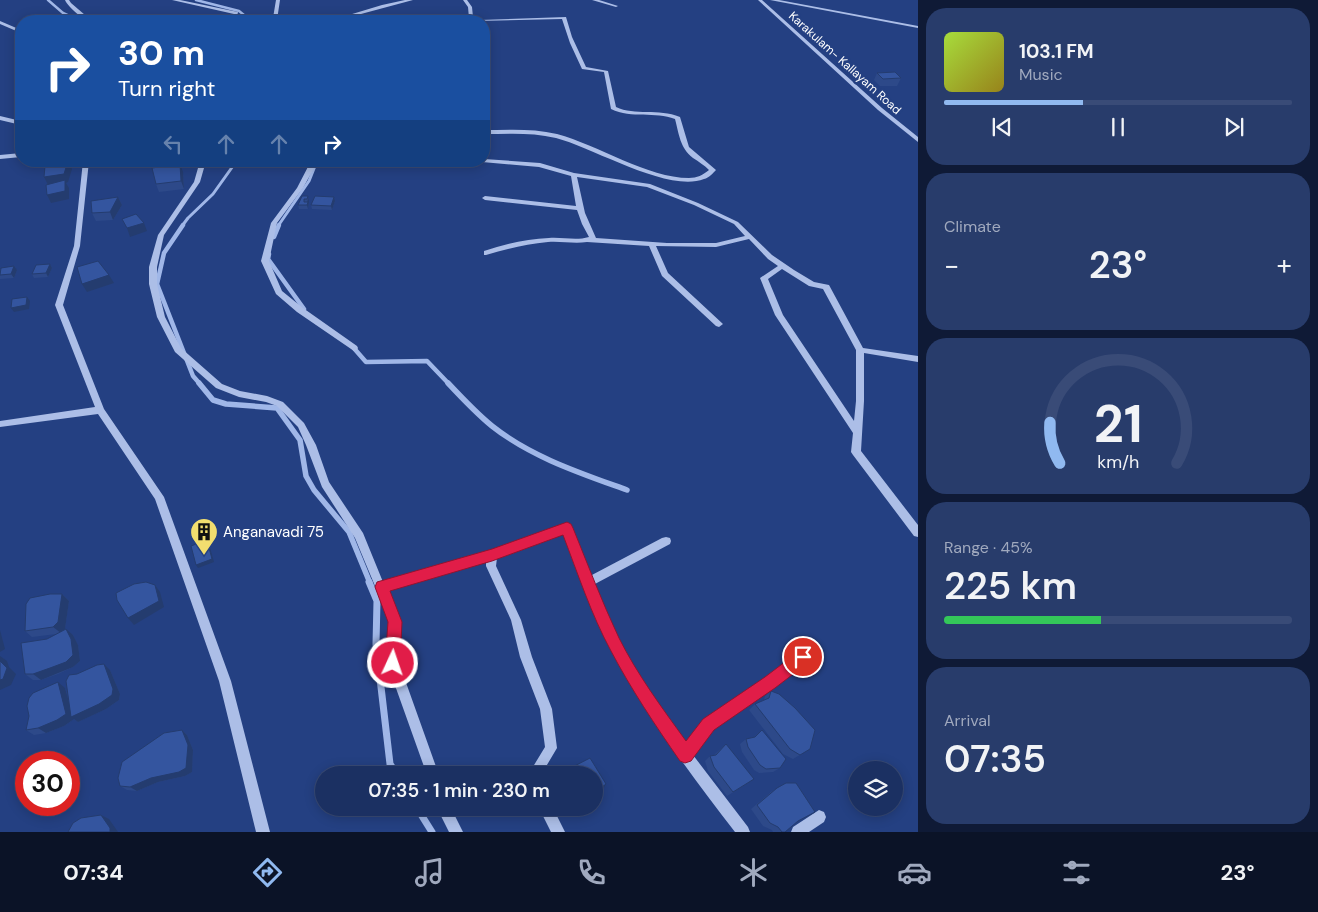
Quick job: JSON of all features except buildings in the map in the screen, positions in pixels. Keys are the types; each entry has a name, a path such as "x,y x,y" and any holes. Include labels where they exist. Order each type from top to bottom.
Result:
{"street":[{"path":"66,0 83,15"},
{"path":"174,0 236,13 236,15"},
{"path":"204,6 209,0"},
{"path":"276,15 278,0"},
{"path":"352,15 411,0"},
{"path":"465,0 470,7 471,15"},
{"path":"594,0 616,6"},
{"name":"Karakulam- Kallayam Road","path":"760,0 873,103 918,140"},
{"path":"772,0 918,27"},
{"path":"490,21 564,18 565,29 571,37 584,68 606,71 613,108 627,112 660,112 671,114 678,118 684,144 692,154 708,164 713,170 708,176 699,179 676,179 651,172 598,150 542,133 490,132"},
{"path":"0,22 15,29"},
{"path":"0,118 15,123"},
{"path":"0,157 15,156"},
{"path":"490,161 540,165 573,174 656,188 736,223 782,266 804,280 826,287 860,350 860,401 856,452 918,533"},
{"path":"85,167 77,246 59,305 100,410 159,497 226,681 263,832"},
{"path":"201,167 197,182 161,235 153,268 153,284 161,317 178,350 219,386 239,394 267,399 280,404 301,425 311,444 325,484 359,536 382,587 395,622 393,663 430,766"},
{"path":"314,167 274,223 265,261 279,292 300,310 354,348"},
{"path":"573,174 578,185 576,195 580,208 589,232 594,238 588,240"},
{"path":"485,198 580,208"},
{"path":"486,253 529,242 552,239 716,245 750,237"},
{"path":"652,244 665,274 719,324"},
{"path":"782,266 764,278 779,315 857,432"},
{"path":"860,350 918,359"},
{"path":"0,424 100,410"},
{"path":"382,587 492,555 567,528 615,645 657,714 685,755 743,832"},
{"path":"588,582 666,541"},
{"path":"492,555 491,566 516,620 526,657 546,709 551,748 540,766"},
{"path":"685,755 708,724 770,683 803,657"},
{"path":"448,816 456,832"},
{"path":"550,816 558,832"},
{"path":"798,832 820,816"}],"waterway":[{"path":"48,0 67,15"},
{"path":"196,0 239,11 244,15"},
{"path":"182,226 213,194 232,167"},
{"path":"278,226 309,181 315,167"},
{"path":"183,225 164,253 157,284 193,376 200,384"},
{"path":"274,237 279,225"},
{"path":"269,254 268,259 304,309"},
{"path":"352,346 366,362 427,361 449,384"},
{"path":"199,383 213,400 226,404 277,408 300,440 306,476 314,490 349,532 370,583"},
{"path":"448,383 486,421 523,447 556,463 627,490"},
{"path":"369,582 377,601 376,644 391,766"},
{"path":"422,816 432,832"}],"place":[{"name":"Anganavadi 75","path":"204,556"}],"route":[{"path":"393,663 395,622 382,587 492,555 567,528 591,592 615,645 657,714 685,755 708,724 770,683 803,657"}]}
